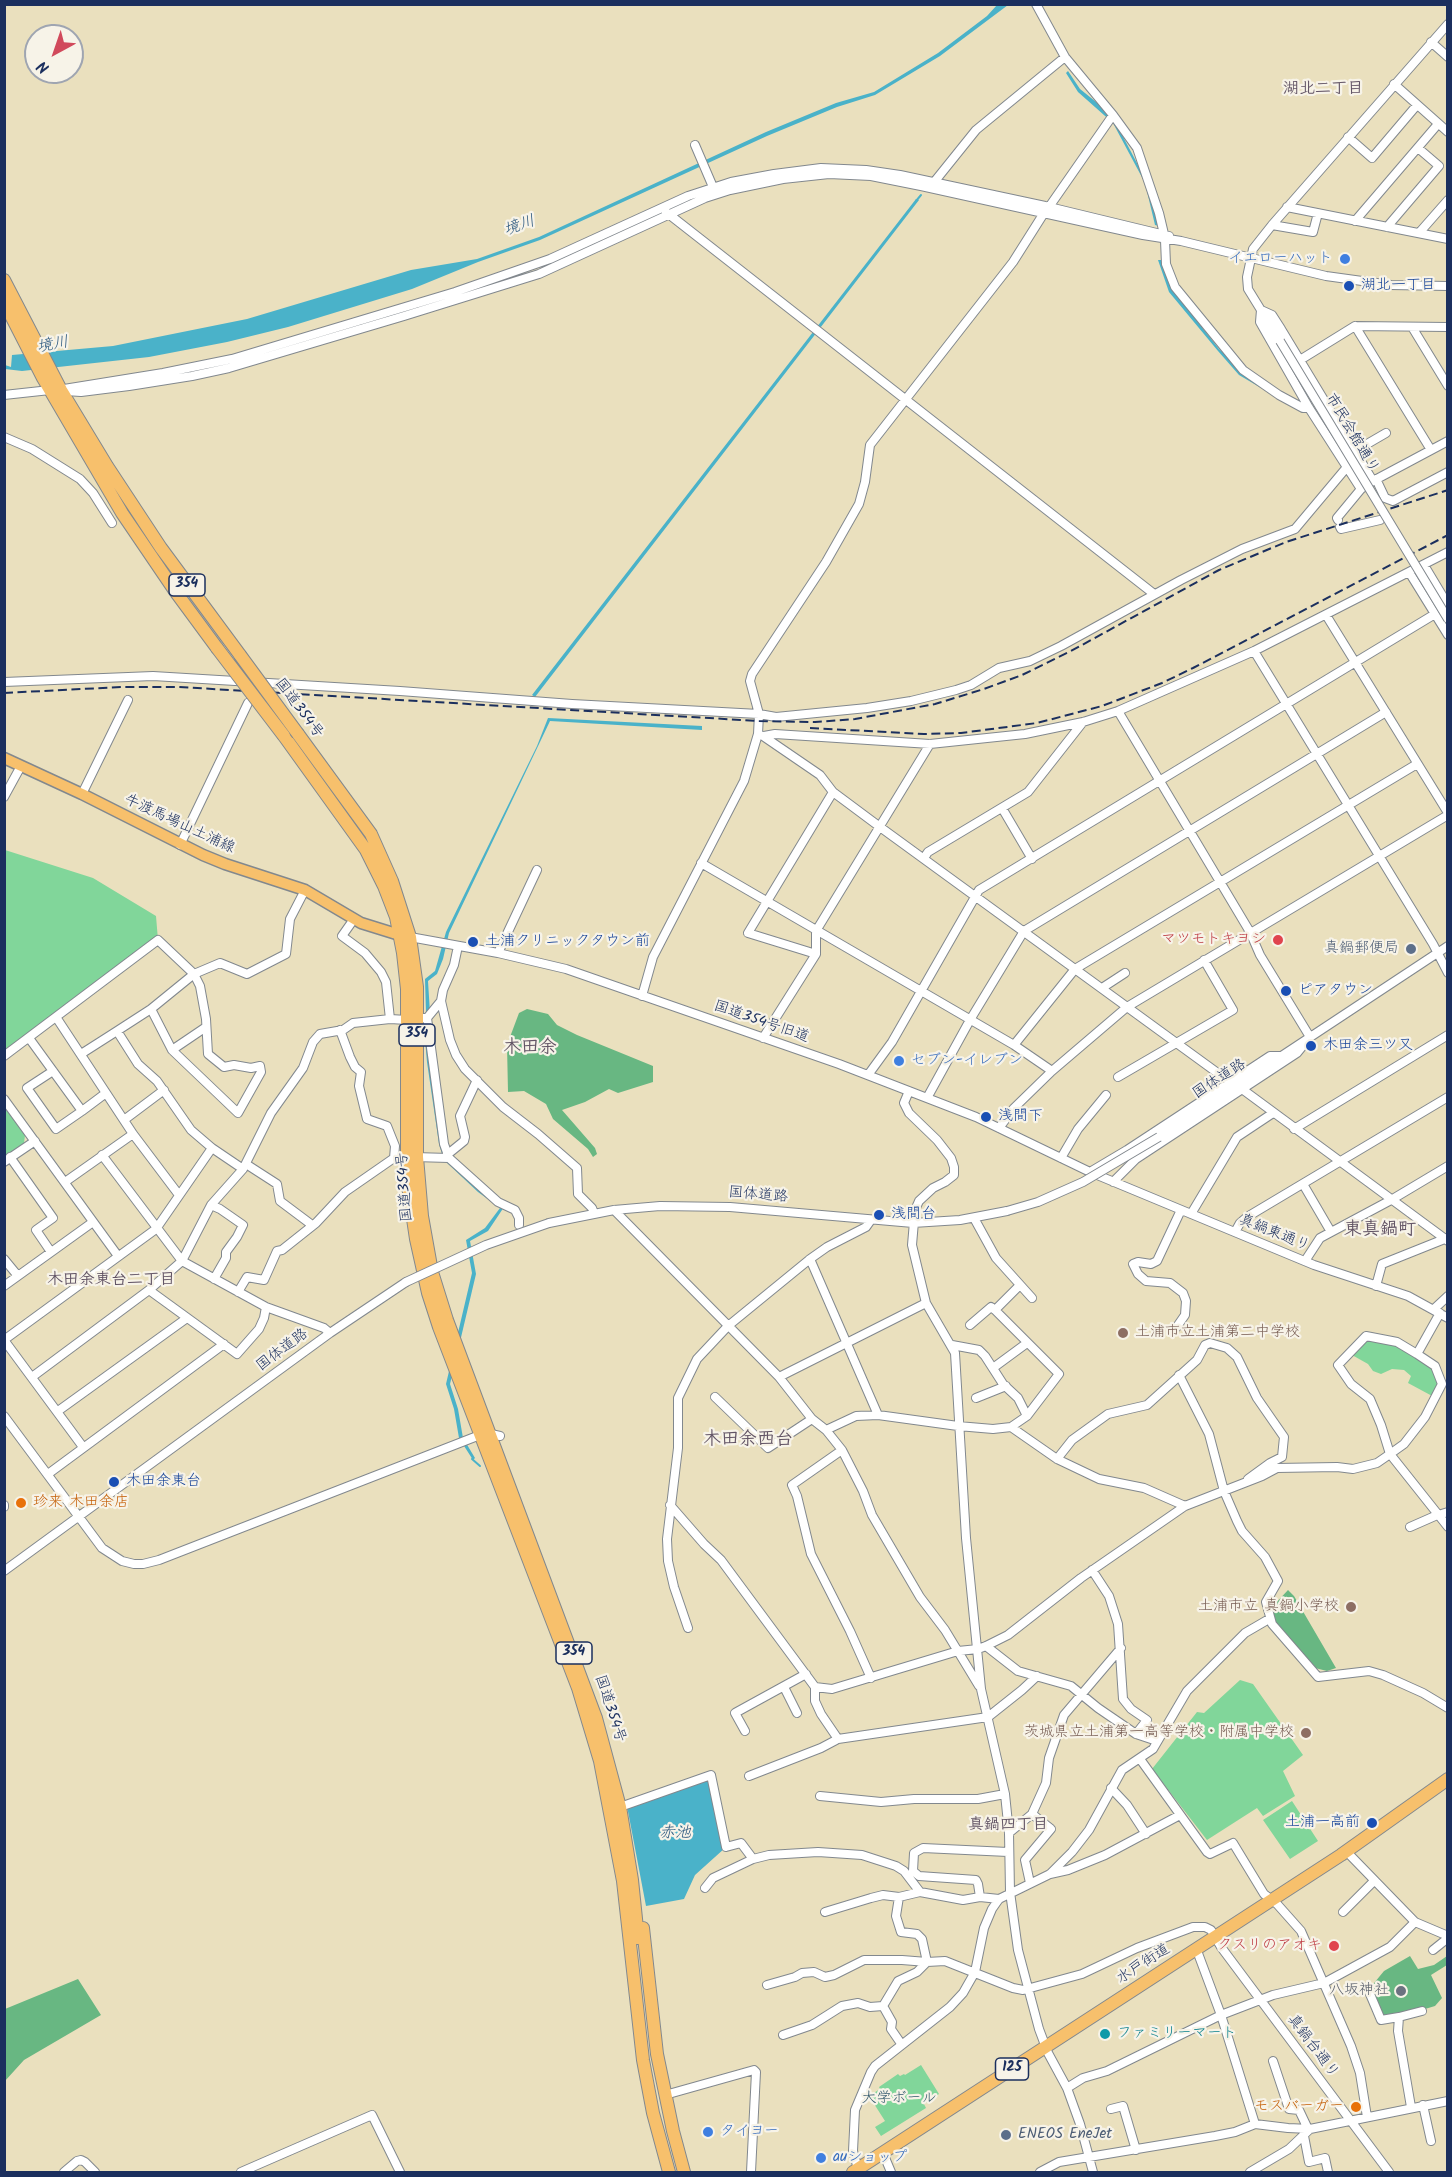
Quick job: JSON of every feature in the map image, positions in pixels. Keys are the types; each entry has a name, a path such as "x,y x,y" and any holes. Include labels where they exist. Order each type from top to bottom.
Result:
{"highway":[{"name":"国道354号","path":"4,280 33,349"},
{"name":"国道354号","path":"4,302 56,390 137,513 371,834 392,881 417,987 417,1019 406,1158 412,1213 428,1293 448,1354 490,1435 583,1679 608,1756 620,1807 647,2033 670,2169"},
{"name":"国道354号","path":"56,390 122,513 175,591 366,850 405,936"},
{"name":"国道354号","path":"490,1435 590,1725 628,1881"},
{"name":"水戸街道","path":"855,2171 1272,1900 1448,1779"},
{"path":"628,1881 644,1933 650,2006 665,2095 684,2172"}],"main road":[{"name":"牛渡馬場山土浦線","path":"4,759 82,794 180,845 225,864 305,890 354,919 405,936"}],"street":[{"path":"1035,4 1065,57 1137,148 1159,213 1166,264 1175,287 1243,370 1279,395 1303,408 1309,408"},
{"path":"1251,257 1255,244 1448,24"},
{"path":"1431,42 1448,57"},
{"path":"935,182 976,130 1065,57"},
{"path":"1394,84 1448,132"},
{"path":"1348,137 1372,158 1417,105"},
{"path":"642,996 653,957 744,781 761,735 759,714 751,691 752,674 826,562 859,504 865,482 870,444 1013,262 1113,115"},
{"path":"1355,221 1438,124"},
{"path":"695,147 713,188"},
{"path":"1386,227 1439,166 1418,148"},
{"path":"4,395 56,390 163,373 232,359 525,269 665,211 713,188 774,174 821,168 866,170 935,182 1326,276 1391,285 1448,286"},
{"path":"665,211 730,190 783,179 830,174 871,176 1047,210"},
{"path":"1419,233 1448,200"},
{"path":"1287,207 1448,238"},
{"path":"665,211 1155,594"},
{"path":"1272,225 1312,232 1317,213"},
{"name":"市民会館通り","path":"1251,257 1247,277 1248,289 1448,620"},
{"path":"1360,489 1309,408 1260,322 1261,310 1272,315 1385,498 1393,501 1448,472"},
{"path":"1300,360 1355,326 1448,327"},
{"path":"1355,326 1431,450"},
{"path":"1412,327 1448,386"},
{"path":"1355,451 1386,433"},
{"path":"4,436 32,448 80,479 93,493 112,523"},
{"path":"1380,520 1341,529 1337,518 1360,489 1448,441"},
{"path":"4,682 153,676 759,714 776,717 911,701 971,685 999,668 1030,661 1242,549 1295,529 1347,467"},
{"path":"761,735 930,744 1024,734 1083,722 1118,711 1254,651 1448,552"},
{"path":"1424,565 1448,605"},
{"path":"1409,572 1448,635"},
{"path":"999,1128 1014,1108 1052,1071 1127,1007 1448,814 1326,615"},
{"path":"868,1075 887,1051 975,896 984,886 1435,615"},
{"path":"1254,651 1448,973"},
{"path":"82,794 128,700"},
{"path":"180,845 248,703"},
{"path":"1113,1182 1136,1159 1297,1053 1310,1037 1118,711"},
{"path":"927,1098 970,1020 1024,931 1386,712"},
{"path":"924,858 928,852 1028,792 1083,722"},
{"path":"761,735 820,775 833,792 880,827 1230,1082"},
{"path":"763,1038 816,954 816,931 930,744"},
{"path":"1014,1045 1075,969 1417,764"},
{"path":"4,797 21,766"},
{"path":"816,954 748,933 833,792"},
{"path":"1002,808 1032,859"},
{"path":"701,863 1014,1045 1052,1071"},
{"path":"498,954 537,870"},
{"path":"81,1054 152,1009 194,974 220,963 247,974 286,954 290,919 305,890"},
{"path":"354,919 342,936 365,953 381,972 386,982 390,1019"},
{"name":"国道354号旧道","path":"405,936 566,969 671,1004 927,1098 999,1128 1090,1172"},
{"path":"4,1056 158,940 194,974 200,986 207,1027 208,1054 224,1067 260,1066 261,1072 238,1113 172,1050 152,1009"},
{"path":"458,946 441,1001 456,1055 465,1069 503,1107 577,1168 578,1194 594,1213"},
{"name":"国体道路","path":"4,1571 384,1294 486,1245 549,1223 614,1210 700,1206 871,1220 944,1222 1007,1211 1038,1202 1083,1182 1159,1137 1448,946"},
{"path":"1118,1077 1233,1010 1204,960"},
{"path":"1102,988 1125,973"},
{"path":"32,1377 149,1290 182,1261 211,1205 244,1166 271,1113 303,1068 313,1042 320,1034 340,1030 352,1023 417,1019 441,1001"},
{"path":"56,1017 133,1134 179,1195"},
{"path":"417,1019 448,1156 498,1202 514,1210 519,1218 519,1225"},
{"path":"172,1050 207,1027"},
{"path":"340,1030 350,1057 355,1067 361,1072 359,1086 367,1119 387,1126 395,1146 406,1158"},
{"path":"117,1031 138,1064 157,1081 191,1130 212,1148 277,1184 280,1201 312,1226"},
{"path":"1294,1129 1448,1035"},
{"path":"29,1038 82,1111"},
{"path":"1090,1172 1270,1056 1280,1056"},
{"path":"53,1071 27,1088 56,1129 105,1093"},
{"path":"238,1292 247,1277 264,1280 277,1251 282,1250 312,1226 345,1192 406,1158 448,1156 464,1141 460,1116 477,1080"},
{"path":"1242,1089 1447,1239"},
{"path":"124,1120 164,1090"},
{"path":"909,1091 904,1103 909,1113 938,1140 951,1158 954,1175 933,1188 919,1201 913,1222 912,1245 926,1303 952,1345 956,1365 966,1538 982,1648 981,1689 1005,1794 1010,1833 1008,1852 1010,1892 1018,1950 1045,2048 1067,2088 1080,2124 1092,2172"},
{"path":"1061,1158 1087,1117 1106,1095"},
{"path":"1235,1233 1240,1223 1247,1217 1448,1097"},
{"path":"4,1100 117,1256"},
{"path":"1191,1214 1206,1185 1237,1137 1273,1113"},
{"path":"65,1182 133,1134"},
{"path":"34,1141 7,1159 52,1218 36,1230 51,1252"},
{"path":"83,1447 4,1340 156,1229 212,1148"},
{"path":"102,1155 182,1261 266,1307 324,1328 330,1333"},
{"path":"1305,1261 1320,1238 1448,1166"},
{"name":"真鍋東通り","path":"1090,1172 1305,1261 1408,1296 1440,1313"},
{"path":"1303,1184 1331,1232"},
{"path":"211,1205 243,1225 214,1279"},
{"path":"614,1210 779,1377 812,1419 826,1430 842,1450 863,1491 872,1515 920,1597 945,1630 981,1689"},
{"path":"1176,1328 1185,1315 1186,1301 1183,1293 1170,1283 1149,1282 1138,1274 1133,1264 1138,1262 1151,1264 1157,1261 1181,1210"},
{"path":"974,1218 996,1258 1032,1298"},
{"path":"688,1628 674,1587 668,1561 667,1539 678,1448 678,1398 697,1359 728,1326 827,1246 866,1227 871,1220"},
{"path":"4,1286 93,1222"},
{"path":"1376,1286 1382,1264 1447,1239"},
{"path":"4,1259 18,1276"},
{"path":"810,1259 878,1415"},
{"path":"995,1310 1020,1285"},
{"path":"149,1290 237,1354 259,1329 266,1307"},
{"path":"1417,1354 1448,1296"},
{"path":"779,1377 926,1303"},
{"path":"826,1430 856,1416 878,1415 993,1429 1011,1427 1027,1416 1059,1374 991,1306 970,1325"},
{"path":"58,1412 187,1318"},
{"path":"815,1687 832,1689 958,1651 982,1648 1008,1635 1092,1570 1185,1506 1277,1468 1353,1469 1377,1463 1390,1454 1404,1444 1425,1418 1442,1384 1435,1366 1417,1354 1397,1342 1366,1336 1338,1365 1351,1384 1370,1399 1390,1454 1448,1527"},
{"path":"993,1368 1027,1343"},
{"path":"1057,1459 1072,1440 1108,1414 1147,1405 1197,1360 1205,1345 1210,1343 1227,1348 1237,1357 1257,1398 1284,1437 1282,1457 1256,1472 1249,1477 1248,1481"},
{"path":"48,1474 224,1344"},
{"path":"952,1345 979,1350 1018,1398 1027,1416"},
{"path":"1179,1375 1209,1434 1224,1491 1242,1531 1265,1557 1278,1581 1266,1602 1269,1619 1318,1677 1369,1671 1424,1692 1448,1708"},
{"path":"976,1398 1006,1386"},
{"path":"715,1397 768,1448 812,1419"},
{"path":"4,1416 102,1548 122,1561 143,1564 159,1560 490,1435"},
{"path":"1011,1427 1057,1459 1099,1479 1144,1488 1185,1506"},
{"path":"842,1450 792,1485 797,1496 811,1554 871,1678"},
{"path":"670,1505 721,1560 806,1674 815,1687 818,1708 838,1739"},
{"path":"1410,1527 1448,1512"},
{"path":"1092,1570 1112,1605 1118,1624 1123,1699 1131,1709 1147,1720 1136,1734"},
{"path":"1050,1874 1072,1852 1089,1830 1122,1770 1152,1749 1187,1691 1245,1633 1269,1619"},
{"path":"982,1648 1018,1671 1071,1686 1136,1734 1157,1741"},
{"path":"1010,1833 1032,1814 1046,1783 1049,1758 1064,1715 1121,1648"},
{"path":"745,1731 735,1713 806,1674"},
{"path":"749,1776 838,1739 988,1717 1037,1676"},
{"path":"784,1687 797,1713"},
{"path":"1140,1759 1207,1852 1210,1854 1233,1843 1264,1894 1277,1904 1301,1931 1351,2046 1360,2073 1367,2117"},
{"path":"620,1807 711,1775 726,1847 741,1843 753,1859"},
{"path":"1111,1788 1127,1805 1146,1834"},
{"path":"820,1796 881,1802 914,1799 978,1799 1005,1794"},
{"path":"1030,1883 1025,1860 1051,1829 1032,1814"},
{"path":"855,2171 853,2151 856,2105 875,2066 950,2007 963,1993 975,1972 984,1928 999,1899 1050,1874 1068,1870 1105,1855 1180,1815"},
{"path":"980,1897 976,1880 919,1876 913,1870 914,1853 923,1848 1008,1852"},
{"path":"1346,1851 1415,1922 1448,1937 1433,1950"},
{"path":"705,1888 713,1878 753,1859 769,1855 818,1852 862,1855 896,1866 904,1871 920,1892"},
{"path":"1343,1912 1374,1881"},
{"path":"825,1912 883,1895 899,1897 920,1892 963,1900 980,1897 999,1899"},
{"path":"899,1897 896,1916 900,1932 917,1934 922,1939 927,1962"},
{"path":"1067,2088 1083,2078 1107,2071 1221,2015 1273,1995 1324,1983 1390,1947 1415,1922"},
{"path":"767,1985 795,1977 802,1972 813,1972 825,1977 834,1975 864,1960 902,1960 945,1961 1013,1988 1029,1989 1089,1971 1137,1948 1193,1927 1205,1927 1211,1930 1215,1937"},
{"name":"真鍋台通り","path":"1215,1937 1389,2172"},
{"path":"1196,1948 1221,2015 1255,2124"},
{"path":"883,2006 898,1981 917,1972 927,1962"},
{"path":"1367,1987 1381,2020 1422,2011"},
{"path":"783,2035 812,2025 842,2006 858,2003 870,2007 883,2006"},
{"path":"883,2006 892,2022 891,2029 902,2045"},
{"path":"1399,2017 1398,2031 1411,2107"},
{"path":"1272,2061 1289,2109 1299,2110 1307,2131 1309,2162 1325,2158 1328,2172"},
{"path":"665,2095 754,2070 756,2072 752,2172"},
{"path":"1040,2172 1059,2163 1088,2156 1136,2150 1235,2132 1255,2124 1307,2131 1349,2119 1448,2101"},
{"path":"1423,2105 1431,2141"},
{"path":"1111,2109 1123,2106 1136,2150"},
{"path":"241,2172 372,2115 400,2172"},
{"path":"1250,2172 1289,2149 1307,2131"},
{"path":"883,2154 891,2172"},
{"path":"64,2172 81,2160 95,2172"}],"green space":[{"path":"5,850 93,878 156,916 158,940 5,1056"},
{"path":"527,1009 548,1014 557,1025 577,1035 653,1066 653,1082 618,1093 609,1089 585,1102 562,1110 595,1148 597,1154 593,1157 588,1149 553,1119 546,1104 524,1091 508,1092 507,1045 519,1013"},
{"path":"5,1108 25,1135 24,1144 5,1158"},
{"path":"1367,1338 1396,1344 1433,1367 1439,1383 1434,1397 1408,1383 1411,1376 1404,1370 1392,1369 1381,1374 1373,1371 1368,1364 1352,1355"},
{"path":"1288,1590 1294,1596 1336,1668 1327,1671 1315,1668 1296,1649 1273,1619 1274,1605"},
{"path":"1240,1680 1253,1684 1303,1755 1283,1771 1295,1796 1263,1816 1257,1808 1207,1840 1152,1769 1197,1712 1204,1713"},
{"path":"1292,1801 1318,1841 1290,1859 1263,1820"},
{"path":"1410,1956 1418,1969 1434,1965 1447,1956 1447,1965 1431,1975 1442,1998 1435,2006 1383,2018 1370,1988 1384,1971"},
{"path":"78,1979 101,2015 24,2060 5,2081 5,2009"},
{"name":"大学ボール","path":"921,2065 939,2094 924,2104 926,2108 881,2136 875,2127 885,2121 869,2096 898,2074 905,2075"}],"water":[{"path":"997,5 1008,5 940,56 875,95 837,107 767,136 540,240 412,289 288,327 227,342 149,357 22,371 5,369 5,365 11,367 12,355 113,346 247,319 411,270 477,259 539,237 766,132 836,103 874,92 938,53 987,16"},
{"path":"1068,71 1080,89 1111,114 1147,182 1159,226 1155,225 1145,183 1113,123 1078,92 1066,73"},
{"path":"916,199 919,200 535,697 532,695"},
{"path":"1158,260 1162,260 1173,290 1219,349 1273,395 1239,375 1218,351 1169,292"},
{"path":"548,718 702,726 702,730 550,721 449,933 437,974 428,981 446,1156 504,1207 488,1231 470,1241 476,1274 450,1384 458,1409 463,1438 475,1458 473,1460 459,1438 454,1409 446,1384 472,1273 466,1240 485,1228 500,1208 478,1192 443,1157 427,1062 423,1017 426,1013 425,979 435,971 446,932 537,746"},
{"name":"赤池","path":"711,1776 725,1848 695,1875 684,1899 646,1906 627,1806"}],"waterway":[{"path":"916,201 921,195"},
{"path":"472,1459 480,1466"}],"railway":[{"path":"4,693 121,687 179,687 759,721 815,722 855,719 935,704 1022,675 1071,651 1219,570 1286,542 1448,490"},
{"path":"810,728 924,734 961,733 1037,723 1102,706 1162,683 1193,668 1448,535"}],"place":[{"name":"イエローハット","path":"1345,259"},
{"name":"湖北一丁目","path":"1349,286"},
{"name":"マツモトキヨシ","path":"1278,940"},
{"name":"土浦クリニックタウン前","path":"473,942"},
{"name":"真鍋郵便局","path":"1411,949"},
{"name":"ピアタウン","path":"1286,991"},
{"name":"木田余三ツ又","path":"1311,1046"},
{"name":"セブン-イレブン","path":"899,1061"},
{"name":"浅間下","path":"986,1117"},
{"name":"浅間台","path":"879,1215"},
{"name":"土浦市立土浦第二中学校","path":"1123,1333"},
{"name":"木田余東台","path":"114,1482"},
{"name":"珍来 木田余店","path":"21,1503"},
{"name":"土浦市立 真鍋小学校","path":"1351,1607"},
{"name":"茨城県立土浦第一高等学校・附属中学校","path":"1306,1733"},
{"name":"土浦一高前","path":"1372,1823"},
{"name":"クスリのアオキ","path":"1334,1946"},
{"name":"八坂神社","path":"1401,1991"},
{"name":"ファミリーマート","path":"1105,2034"},
{"name":"モスバーガー","path":"1356,2107"},
{"name":"タイヨー","path":"708,2132"},
{"name":"ENEOS EneJet","path":"1006,2135"},
{"name":"auショップ","path":"821,2158"}],"district":[{"name":"湖北二丁目","path":"1323,90"},
{"name":"木田余","path":"530,1049"},
{"name":"東真鍋町","path":"1380,1231"},
{"name":"木田余東台二丁目","path":"111,1281"},
{"name":"木田余西台","path":"748,1441"},
{"name":"真鍋四丁目","path":"1008,1826"}],"water label":[{"name":"境川","path":"520,227"},
{"name":"境川","path":"53,346"}]}
